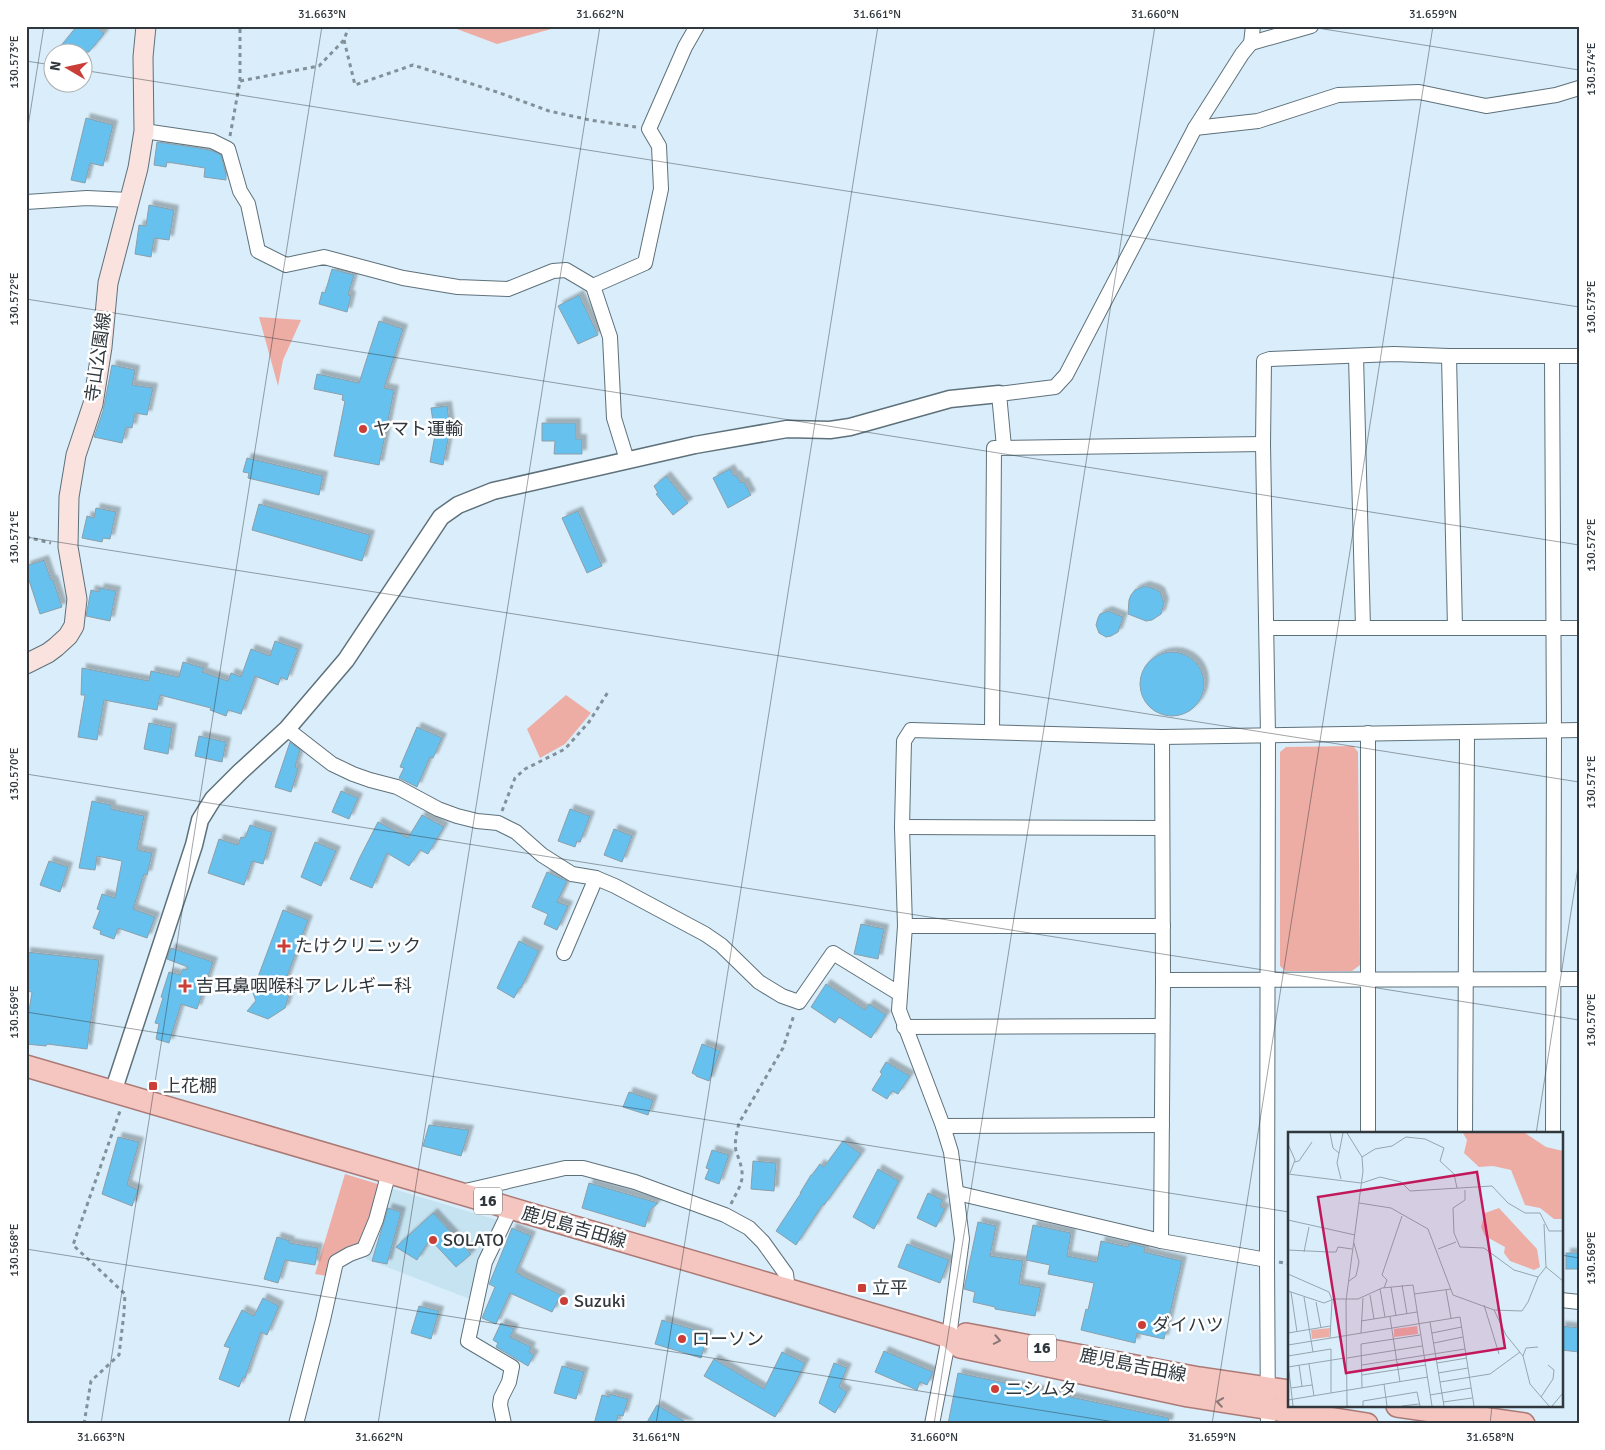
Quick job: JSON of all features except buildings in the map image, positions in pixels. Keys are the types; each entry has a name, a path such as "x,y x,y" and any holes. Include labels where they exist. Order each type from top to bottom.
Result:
{"main road":[{"name":"寺山公園線","path":"26,664 56,647 68,636 74,626 77,599 68,547 69,497 76,455 93,404 102,347 108,283 138,168 144,131 143,57 146,26"},
{"name":"鹿児島吉田線","path":"26,1066 949,1337 960,1347 966,1349 1170,1393 1268,1417 1367,1424"},
{"name":"鹿児島吉田線","path":"949,1337 962,1334 1199,1378 1288,1391"},
{"path":"1425,1408 1467,1411 1524,1424"}],"street":[{"path":"593,286 645,263 661,189 658,146 649,129 685,46 697,26"},
{"path":"119,1094 200,820 213,799 288,729 346,660 441,517 458,505 493,491 695,445 787,429 830,430 850,427 950,399 1055,387 1066,375 1195,128 1251,43 1253,26"},
{"path":"1251,43 1311,26"},
{"path":"1195,128 1258,121 1338,95 1419,92 1486,106 1556,95 1579,88"},
{"path":"144,131 212,141 228,149 240,190 248,204 258,251 286,265 324,257 403,278 458,286 508,289 554,271 566,270 593,286 610,337 614,418 627,460"},
{"path":"26,202 87,198 129,200"},
{"path":"1268,1417 1268,628 1264,361 1270,359 1394,354 1579,356"},
{"path":"1356,356 1363,628"},
{"path":"1449,356 1455,628"},
{"path":"1552,356 1554,730 1553,1132"},
{"path":"999,394 1004,447"},
{"path":"992,731 994,448 1264,444"},
{"path":"1268,628 1579,628"},
{"path":"288,729 332,764 353,774 397,787 438,809 457,816 477,821 498,823 516,832 542,855 572,874 596,878 615,886 706,934 721,945 759,982 782,996 799,1002 833,953 900,994"},
{"path":"932,1424 949,1337 962,1239 951,1152 899,1010 904,926 902,827 904,741 911,730 1162,737 1579,730"},
{"path":"1465,1132 1468,732"},
{"path":"1368,733 1368,1132"},
{"path":"1161,1241 1162,737"},
{"path":"902,827 1162,828"},
{"path":"564,953 596,878"},
{"path":"904,926 1163,926"},
{"path":"1163,980 1579,979"},
{"path":"904,1027 1162,1026"},
{"path":"943,1126 1162,1125"},
{"path":"457,1192 565,1168 583,1168 635,1182 725,1215 749,1228 763,1242 786,1274 788,1290"},
{"path":"296,1424 336,1262 364,1249 376,1220 389,1172"},
{"path":"957,1193 1161,1241 1267,1260"},
{"path":"504,1424 500,1398 509,1382 512,1367 468,1341 485,1262 511,1208"},
{"path":"1562,1300 1579,1302"}],"path":[{"path":"228,149 240,81 240,26"},
{"path":"240,81 319,66 344,40 349,26"},
{"path":"344,40 355,85 413,65 549,111 590,120 649,129"},
{"path":"26,536 68,547"},
{"path":"498,823 515,778 525,769 565,749 590,722 608,692"},
{"path":"725,1215 741,1185 743,1177 742,1166 736,1149 735,1136 739,1123 783,1048 799,1002"},
{"path":"84,1424 91,1381 119,1355 125,1294 73,1245 119,1094"}],"shaded area":[{"path":"449,26 562,26 497,44"},
{"path":"259,317 301,320 283,360 278,386"},
{"path":"566,695 591,713 565,744 540,758 527,729"},
{"path":"1353,746 1358,752 1360,965 1352,971 1285,971 1280,966 1280,752 1286,747"},
{"path":"345,1174 381,1185 363,1246 327,1276 315,1274"},
{"name":"SOLATO","path":"390,1188 504,1222 475,1301 366,1259"}],"place":[{"name":"ヤマト運輸","path":"363,429"},
{"name":"たけクリニック","path":"284,946"},
{"name":"吉耳鼻咽喉科アレルギー科","path":"185,986"},
{"name":"上花棚","path":"153,1086"},
{"name":"SOLATO","path":"433,1240"},
{"name":"立平","path":"862,1288"},
{"name":"Suzuki","path":"564,1301"},
{"name":"ダイハツ","path":"1142,1325"},
{"name":"ローソン","path":"682,1339"},
{"name":"ニシムタ","path":"995,1389"}]}
